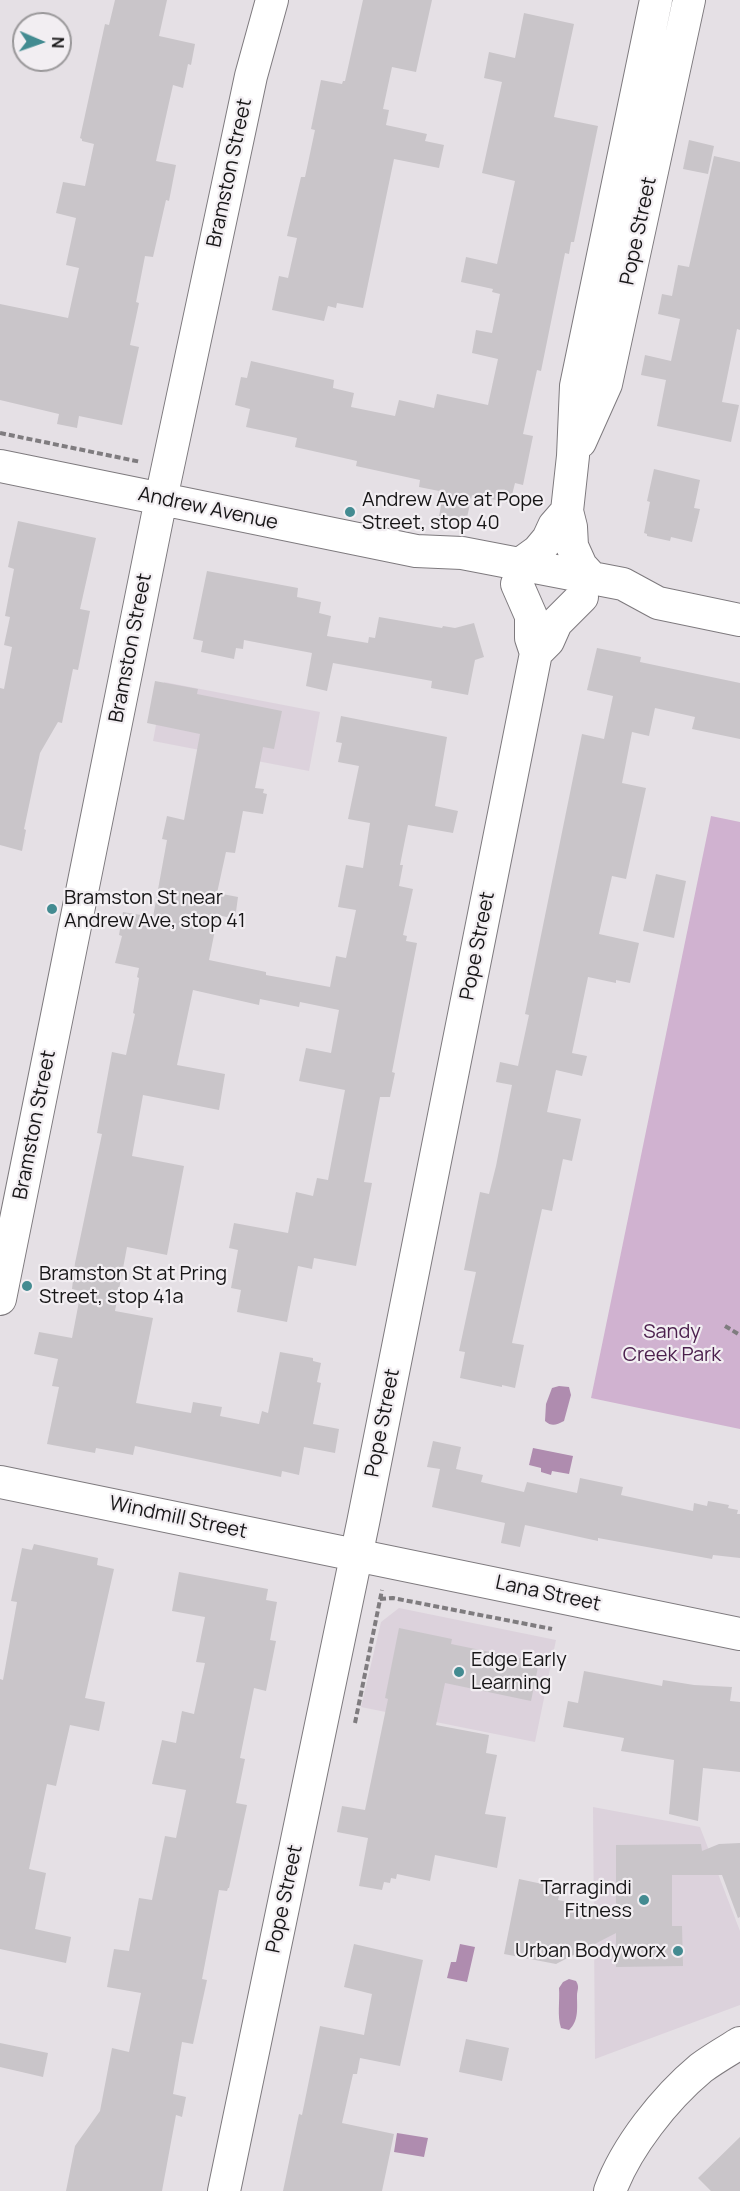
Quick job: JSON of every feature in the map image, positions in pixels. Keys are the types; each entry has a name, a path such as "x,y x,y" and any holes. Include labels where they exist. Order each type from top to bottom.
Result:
{"street":[{"name":"Bramston Street","path":"0,1299 161,500 251,76 272,0"},
{"name":"Pope Street","path":"536,653 548,641 556,623 587,587 572,546 567,511 573,456 576,386 656,0"},
{"name":"Pope Street","path":"573,456 606,384 689,0"},
{"name":"Andrew Avenue","path":"0,466 416,551 458,572 519,574 587,587 621,606 658,603 740,620"},
{"name":"Pope Street","path":"224,2191 356,1555 536,653 531,638 531,616 519,574 567,511"},
{"name":"Windmill Street","path":"0,1482 356,1555"},
{"name":"Lana Street","path":"356,1555 740,1634"},
{"path":"610,2191 615,2178 653,2115 701,2068 740,2043"}],"path":[{"path":"0,433 140,462"},
{"path":"725,1326 740,1335"},
{"path":"355,1723 382,1591 380,1583"},
{"path":"380,1599 393,1598 552,1629"}],"shaded area":[{"path":"164,682 320,712 309,771 153,741"},
{"path":"569,1387 571,1395 564,1421 552,1425 545,1421 546,1404 552,1388"},
{"path":"533,1448 573,1456 569,1474 552,1471 551,1475 541,1472 541,1468 529,1465"},
{"name":"Edge Early Learning","path":"399,1608 556,1640 535,1742 361,1707 381,1622"},
{"path":"593,1807 700,1827 740,1931 740,2005 595,2059"},
{"path":"460,1944 475,1947 467,1982 447,1978 451,1962 456,1962"},
{"path":"569,1979 576,1981 578,1987 576,2018 569,2030 561,2028 559,1988"},
{"path":"397,2133 428,2138 424,2157 394,2152"}],"green space":[{"name":"Sandy Creek Park","path":"711,816 740,822 740,1429 591,1398"}],"building":[{"path":"115,0 167,0 159,36 195,44 183,88 173,85 156,161 176,165 169,201 166,200 153,257 145,256 136,302 139,303 130,345 139,347 122,425 79,416 77,428 57,424 59,414 0,400 0,304 68,318 79,268 66,265 76,218 56,213 63,182 85,186 94,144 82,141 80,138 105,24 109,25"},
{"path":"363,0 432,0 416,72 392,67 383,109 389,110 386,125 427,134 425,141 444,145 439,168 394,159 363,308 337,303 336,308 328,306 324,321 272,310 279,276 288,278 297,238 287,236 301,177 305,177 315,130 311,129 321,80 342,84 345,81"},
{"path":"524,13 574,24 554,117 598,126 574,242 571,242 569,254 565,253 541,371 537,370 523,434 533,436 523,485 515,483 510,503 472,495 466,522 439,516 443,496 438,495 439,491 419,487 420,480 356,466 357,461 295,447 297,438 246,427 250,409 235,405 241,377 247,378 251,361 334,380 333,388 354,393 351,407 395,416 399,400 434,408 437,394 488,405 498,359 472,353 476,330 492,333 500,294 492,292 493,289 461,282 466,257 497,264 515,181 482,173 502,82 484,78 489,52 515,58"},
{"path":"689,140 714,146 708,174 683,169"},
{"path":"714,156 740,162 740,330 737,329 722,402 739,405 731,442 657,426 666,380 641,375 645,355 671,361 680,319 658,314 662,294 672,296 678,265 689,267"},
{"path":"654,469 700,480 694,508 700,509 692,542 671,537 670,541 647,536 644,533 650,502 647,501"},
{"path":"18,521 96,538 80,609 90,611 78,670 73,669 62,723 58,722 40,753 24,829 26,830 22,851 0,845 0,688 4,689 12,647 4,645 10,617 5,616 14,569 8,567"},
{"path":"207,571 298,588 297,597 321,602 319,613 331,616 327,636 368,643 369,637 375,638 379,617 442,628 443,626 455,628 474,623 484,657 475,660 468,695 431,688 432,681 333,663 327,691 306,686 312,653 244,640 243,649 236,648 234,659 201,652 203,641 193,639"},
{"path":"597,648 641,657 640,662 740,683 740,739 692,729 695,717 655,708 649,736 632,732 622,783 646,788 626,879 612,876 599,934 639,943 630,983 616,980 616,983 588,977 572,1053 587,1056 582,1076 556,1070 547,1112 581,1119 572,1161 563,1159 552,1211 542,1209 512,1343 524,1345 515,1388 502,1385 502,1387 460,1378 465,1352 459,1351 476,1272 464,1270 480,1192 489,1194 512,1085 496,1082 500,1062 518,1066 529,1015 525,1014 582,734 604,739 613,696 587,690"},
{"path":"155,681 198,689 197,694 282,711 274,749 263,747 255,788 264,789 263,793 267,794 263,814 243,811 235,853 226,852 217,893 238,897 235,919 218,915 209,960 266,972 266,975 330,987 336,956 346,958 356,910 338,907 346,865 363,868 370,823 348,819 359,766 338,762 342,743 336,742 341,716 447,737 435,806 458,811 453,833 408,825 400,865 403,865 399,886 413,889 403,935 407,936 406,941 417,943 392,1072 395,1073 390,1097 380,1097 364,1182 372,1183 356,1266 314,1258 312,1269 298,1266 287,1322 237,1312 241,1290 231,1288 238,1250 229,1248 234,1223 288,1233 296,1192 313,1196 317,1178 328,1180 345,1090 299,1081 306,1048 331,1053 339,1010 300,1002 299,1007 260,999 259,1005 193,990 177,1065 225,1074 219,1110 143,1095 132,1156 184,1166 167,1255 127,1247 115,1311 153,1318 136,1403 191,1413 193,1402 222,1407 220,1416 259,1424 262,1411 268,1413 280,1352 313,1358 313,1361 321,1363 317,1382 321,1383 313,1424 339,1429 335,1453 304,1447 299,1475 282,1471 281,1477 135,1446 133,1455 96,1448 95,1453 47,1444 59,1387 52,1386 58,1359 34,1354 39,1332 72,1338 81,1291 72,1289 75,1263 102,1134 97,1133 112,1052 126,1055 135,1014 133,1013 139,968 115,963 122,936 119,935 123,912 153,917 167,840 162,839 167,816 184,820 200,734 147,723"},
{"path":"656,874 686,881 674,938 643,931"},
{"path":"433,1441 461,1447 456,1469 483,1475 481,1482 524,1492 527,1482 577,1493 580,1478 623,1487 621,1495 693,1511 694,1503 707,1506 708,1501 729,1505 728,1508 738,1510 737,1514 740,1514 740,1558 713,1555 712,1559 598,1538 598,1541 525,1525 520,1547 501,1543 505,1523 432,1507 440,1469 427,1467"},
{"path":"34,1544 98,1558 97,1565 114,1569 85,1698 105,1702 99,1731 70,1725 56,1786 47,1784 29,1869 46,1873 35,1929 71,1937 66,1963 0,1949 0,1679 3,1680 17,1602 11,1601 22,1548 32,1550"},
{"path":"179,1572 268,1589 266,1600 277,1602 270,1640 276,1641 266,1691 254,1688 240,1758 245,1759 236,1803 247,1805 229,1888 227,1891 219,1890 202,1979 207,1980 193,2044 182,2042 173,2094 186,2097 182,2117 176,2115 162,2191 66,2191 75,2146 100,2111 112,2048 129,2052 141,1993 107,1987 114,1949 129,1951 139,1898 152,1900 165,1836 176,1838 186,1790 152,1784 162,1740 176,1743 182,1711 194,1714 205,1663 196,1662 205,1617 172,1611"},
{"path":"399,1628 452,1639 451,1644 539,1662 531,1701 445,1683 436,1725 489,1735 486,1753 497,1755 485,1814 506,1817 497,1868 435,1855 430,1881 397,1874 396,1879 391,1878 390,1883 384,1882 382,1890 359,1886 368,1838 337,1832 342,1806 365,1810 388,1699 385,1698"},
{"path":"584,1671 662,1686 663,1680 694,1685 732,1687 730,1701 740,1702 740,1772 703,1768 698,1821 669,1814 674,1760 621,1751 624,1738 563,1727 568,1701 578,1703"},
{"path":"740,1843 740,1917 738,1918 722,1875 672,1875 672,1926 682,1926 683,1966 616,1967 616,1933 556,1964 504,1954 519,1879 561,1888 558,1900 616,1912 616,1845 701,1844 702,1851 719,1844"},
{"path":"354,1944 423,1960 400,2066 360,2058 357,2074 353,2074 342,2123 394,2134 382,2191 283,2191 299,2114 302,2115 320,2026 364,2035 372,1994 344,1987"},
{"path":"466,2039 509,2048 502,2081 459,2072"},
{"path":"0,2043 48,2053 43,2077 0,2067"},
{"path":"740,2137 740,2191 711,2191 698,2178"}],"place":[{"name":"Andrew Ave at Pope Street, stop 40","path":"350,512"},
{"name":"Bramston St near Andrew Ave, stop 41","path":"52,909"},
{"name":"Bramston St at Pring Street, stop 41a","path":"27,1286"},
{"name":"Edge Early Learning","path":"459,1672"},
{"name":"Tarragindi Fitness","path":"644,1900"},
{"name":"Urban Bodyworx","path":"678,1951"}]}
